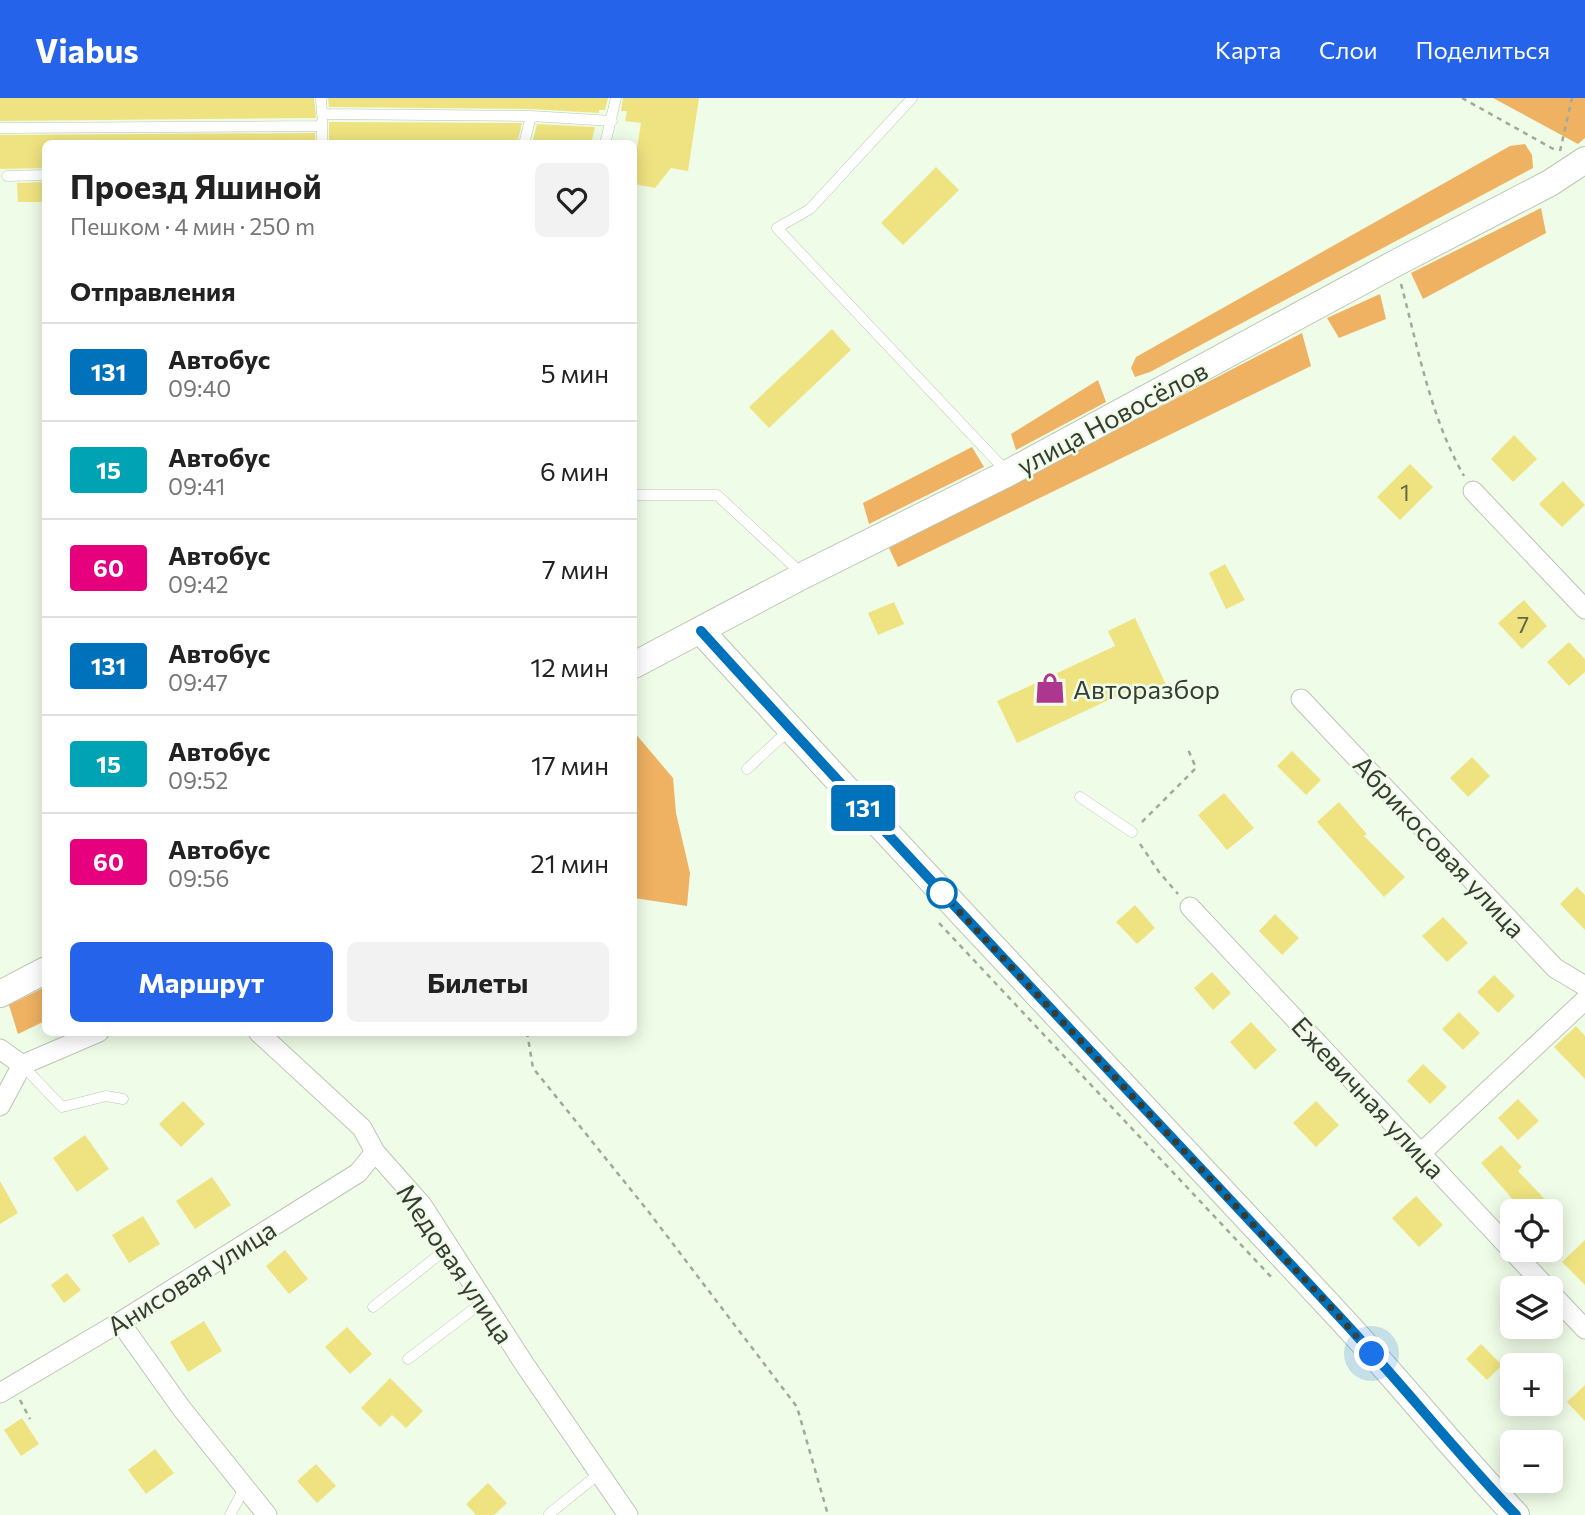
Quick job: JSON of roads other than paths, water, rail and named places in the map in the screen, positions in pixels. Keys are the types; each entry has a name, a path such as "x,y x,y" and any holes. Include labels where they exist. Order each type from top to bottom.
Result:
{"street":[{"name":"улица Новосёлов","path":"637,663 804,575 1008,473 1396,263 1582,166"},
{"path":"1473,491 1585,609"},
{"path":"701,631 909,858 1338,1315 1472,1469 1516,1515"},
{"name":"Абрикосовая улица","path":"1301,699 1555,968 1585,986"},
{"name":"Ежевичная улица","path":"1190,906 1536,1276"},
{"path":"0,994 42,972"},
{"path":"1421,1153 1585,1000"},
{"path":"0,1106 22,1065 90,1036"},
{"name":"Медовая улица","path":"262,1036 362,1128 375,1152 422,1205 525,1365 628,1515"},
{"path":"0,1049 22,1065"},
{"name":"Анисовая улица","path":"0,1393 120,1322 358,1173 375,1152"},
{"path":"1563,1306 1585,1329"},
{"path":"120,1322 182,1409 267,1515"}],"lane":[{"path":"321,98 322,140"},
{"path":"606,140 616,98"},
{"path":"912,98 810,209 777,228 1008,473"},
{"path":"322,114 531,116 612,121"},
{"path":"525,140 531,116"},
{"path":"0,128 322,126"},
{"path":"7,176 42,176"},
{"path":"637,495 717,495 804,575"},
{"path":"747,769 791,729"},
{"path":"1080,797 1132,832"},
{"path":"22,1065 62,1107 106,1096 123,1099"},
{"path":"373,1307 449,1247"},
{"path":"408,1359 484,1301"},
{"path":"549,1514 601,1472"},
{"path":"230,1515 245,1488"}],"place":[{"name":"Авторазбор","path":"1050,688"}]}
